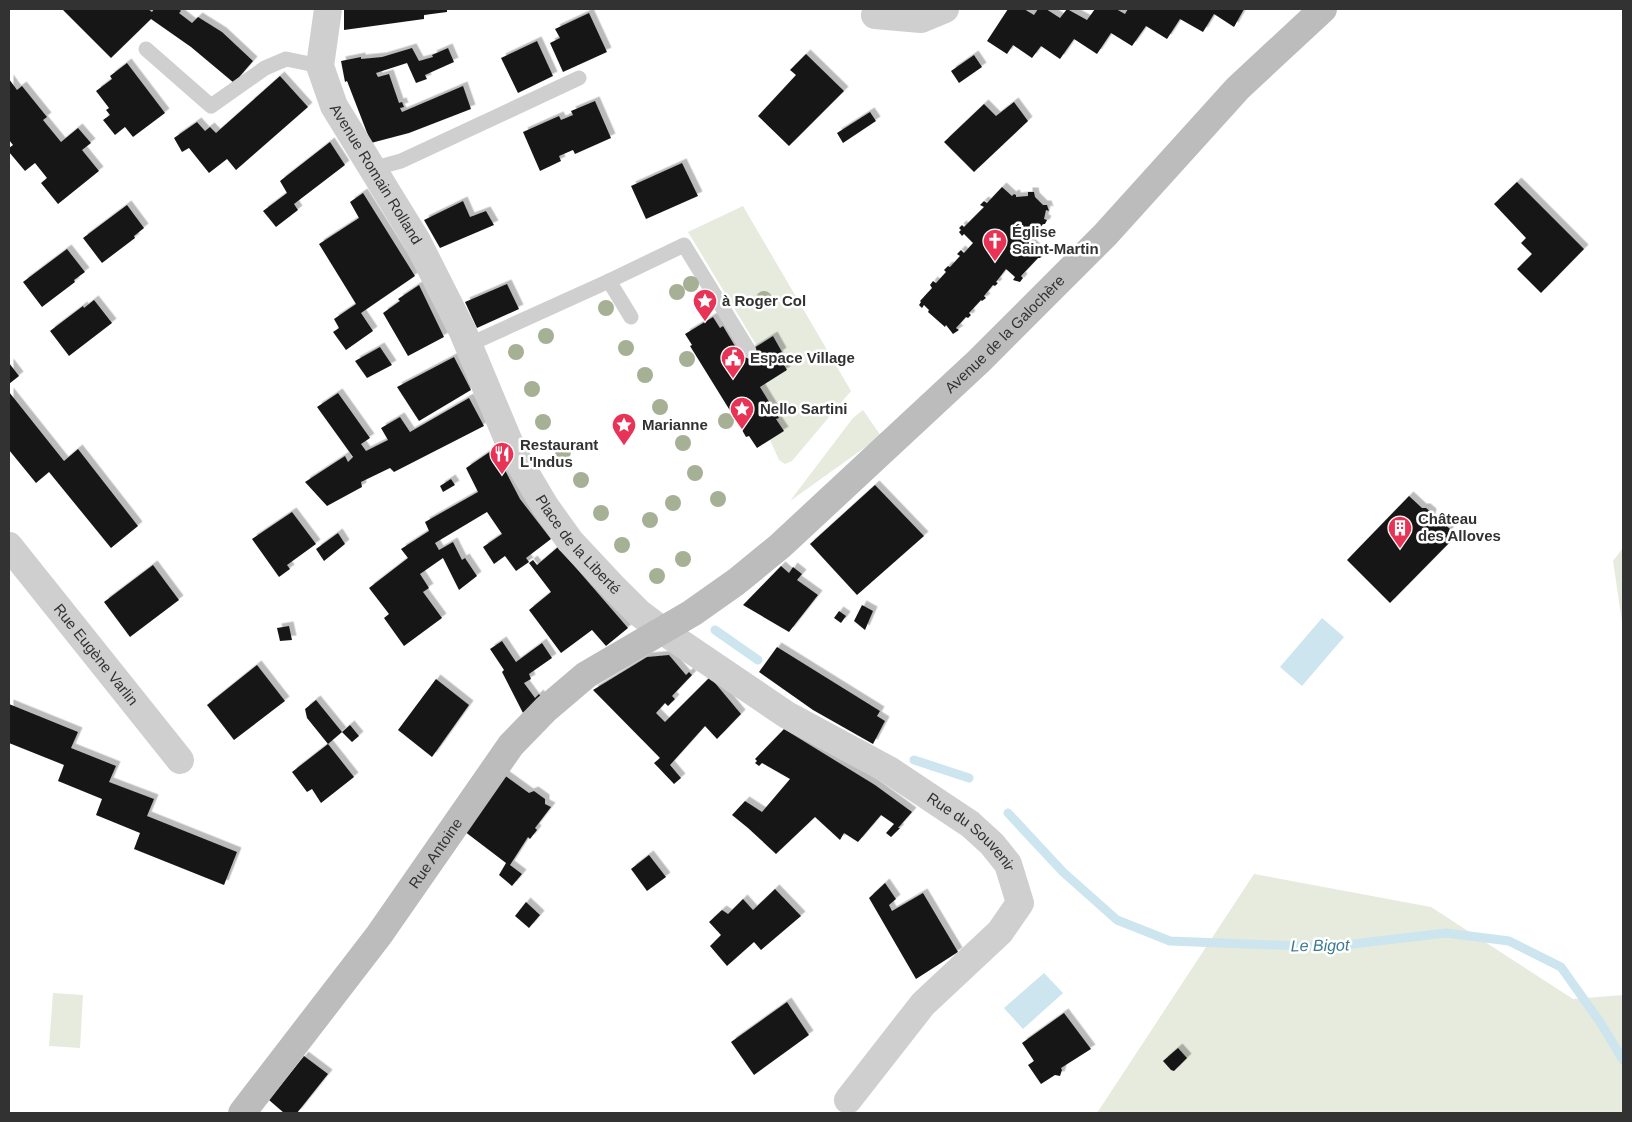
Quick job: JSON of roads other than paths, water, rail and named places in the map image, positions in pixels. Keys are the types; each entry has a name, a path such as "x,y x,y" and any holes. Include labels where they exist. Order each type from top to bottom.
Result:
{"street":[{"name":"Avenue Romain Rolland","path":"328,9 320,66 334,106 417,241 466,338"},
{"path":"875,15 921,19 945,9"},
{"name":"Avenue de la Galochère","path":"663,631 692,614 736,582 780,546 979,361 1105,235 1238,88 1323,9"},
{"name":"Place de la Liberté","path":"466,338 514,454 545,506 570,541 614,590 639,613 663,631"},
{"name":"Rue Eugène Varlin","path":"10,550 180,760"},
{"name":"Rue du Souvenir","path":"663,631 787,715 889,770 970,824 992,844 1008,864 1020,903 1000,932 923,1004 842,1107"},
{"name":"Rue Antoine","path":"242,1113 379,935 511,745 546,709 586,676 663,631"}],"lane":[{"path":"146,49 211,106 265,68 286,59 320,66"},
{"path":"372,169 401,160 579,78"},
{"path":"466,338 609,281 684,245 749,351"},
{"path":"609,281 631,316"}],"water":[{"path":"1322,618 1344,637 1302,686 1280,667"},
{"path":"1044,973 1063,993 1023,1029 1004,1008"}],"waterway":[{"name":"Le Bigot","path":"715,630 758,660"},
{"name":"Le Bigot","path":"914,760 969,778"},
{"name":"Le Bigot","path":"1008,813 1063,872 1117,920 1170,941 1327,947 1446,933 1509,941 1561,967 1600,1022 1623,1060"}],"place":[{"name":"Église Saint-Martin","path":"995,262"},
{"name":"à Roger Col","path":"705,322"},
{"name":"Espace Village","path":"733,379"},
{"name":"Nello Sartini","path":"742,430"},
{"name":"Marianne","path":"624,446"},
{"name":"Restaurant L'Indus","path":"502,475"},
{"name":"Château des Alloves","path":"1400,549"}]}
